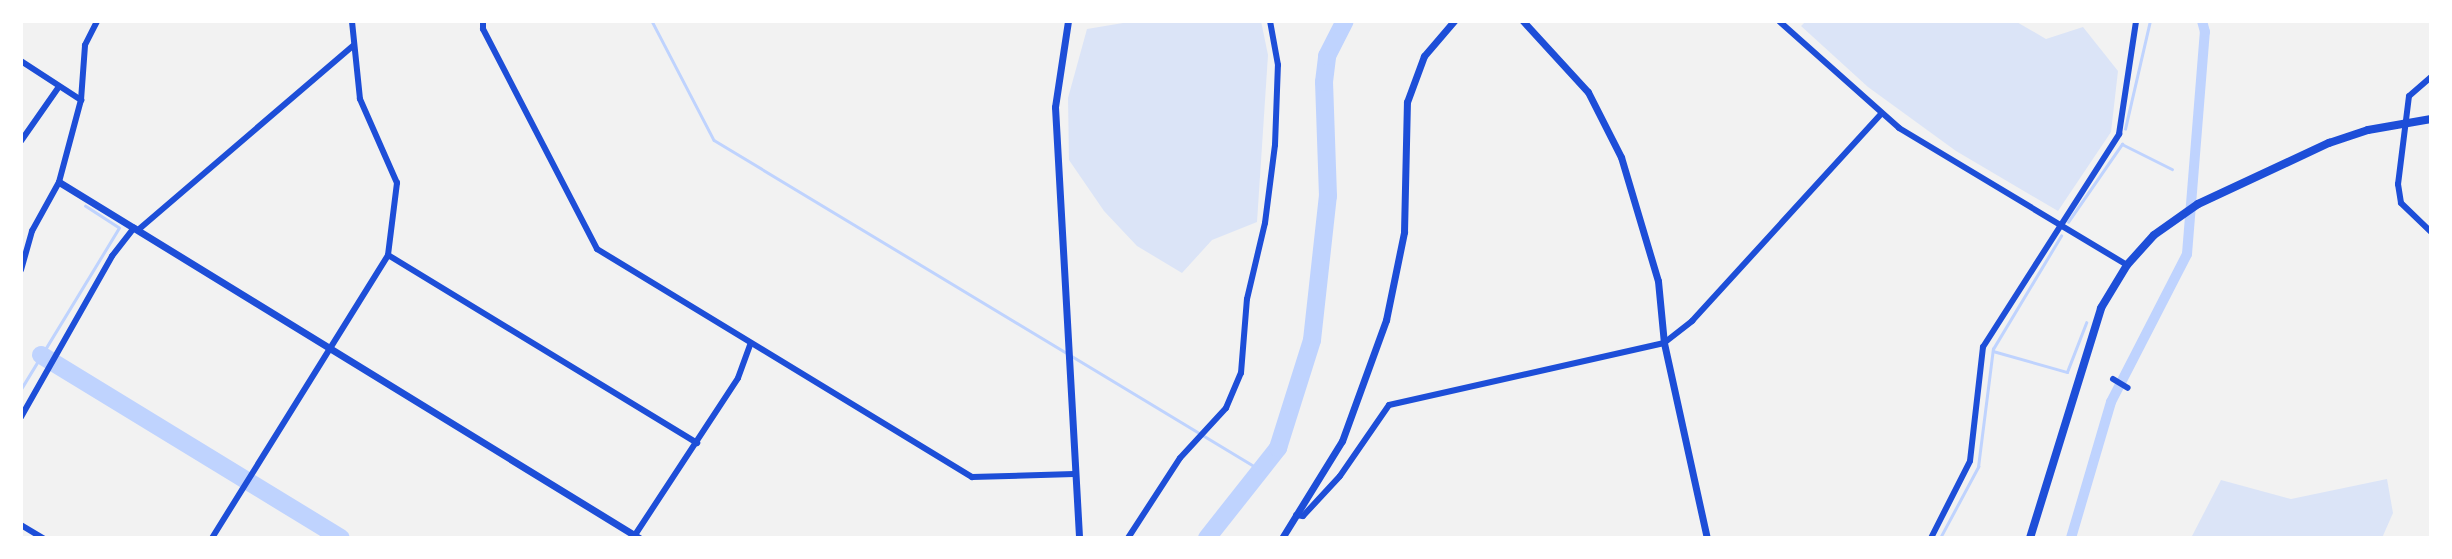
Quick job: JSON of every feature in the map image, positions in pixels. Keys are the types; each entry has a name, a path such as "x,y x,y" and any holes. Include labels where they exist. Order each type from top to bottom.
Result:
{"main road":[{"path":"2030,538 2101,308 2127,265 2185,211 2198,204 2329,143 2368,130 2431,119"}],"street":[{"path":"21,270 33,231 59,182 81,100 83,54 97,21"},
{"path":"212,538 388,255 397,183 360,99 352,21"},
{"path":"484,21 483,29 597,249 972,477 1074,474"},
{"path":"1068,21 1055,107 1079,538"},
{"path":"1128,538 1180,458 1226,408 1241,373 1245,309 1265,223 1275,145 1278,65 1270,21"},
{"path":"1282,538 1342,441 1387,320 1404,232 1407,102 1424,56 1454,21"},
{"path":"1523,21 1588,92 1607,124 1658,281 1664,342 1707,538"},
{"path":"1779,21 1881,114 1947,159 2127,265"},
{"path":"1931,538 1970,461 1983,347 2058,224 2119,134 2136,21"},
{"path":"21,417 111,256 136,229 354,45"},
{"path":"21,61 58,88 81,100"},
{"path":"2431,77 2409,96 2399,197 2431,232"},
{"path":"21,141 58,88"},
{"path":"1296,515 1303,516 1340,476 1389,405 1664,342 1692,321 1881,114"},
{"path":"59,182 635,537 738,378 751,344"},
{"path":"388,255 697,443"},
{"path":"2113,379 2128,388"},
{"path":"21,525 31,535 43,538"}],"shaded area":[{"path":"1135,21 1261,21 1268,55 1257,222 1212,240 1182,273 1137,246 1104,211 1069,160 1068,98 1087,29"},
{"path":"1806,21 2015,21 2046,39 2083,27 2118,71 2111,132 2058,211 1956,151 1868,87 1801,26"},
{"path":"2387,479 2393,513 2382,538 2191,538 2221,480 2291,499"}],"waterway":[{"path":"652,21 714,140 1262,471"},
{"path":"1207,538 1278,448 1312,340 1328,196 1324,82 1327,56 1345,21"},
{"path":"2125,129 2150,21"},
{"path":"2071,538 2111,402 2187,254 2205,32 2202,21"},
{"path":"2250,21 2257,21"},
{"path":"2068,222 2122,144 2172,169"},
{"path":"21,389 119,228 85,206"},
{"path":"1940,538 1978,467 1993,349 2061,236"},
{"path":"1993,351 2067,372 2086,323"},
{"path":"41,355 341,538"}]}
